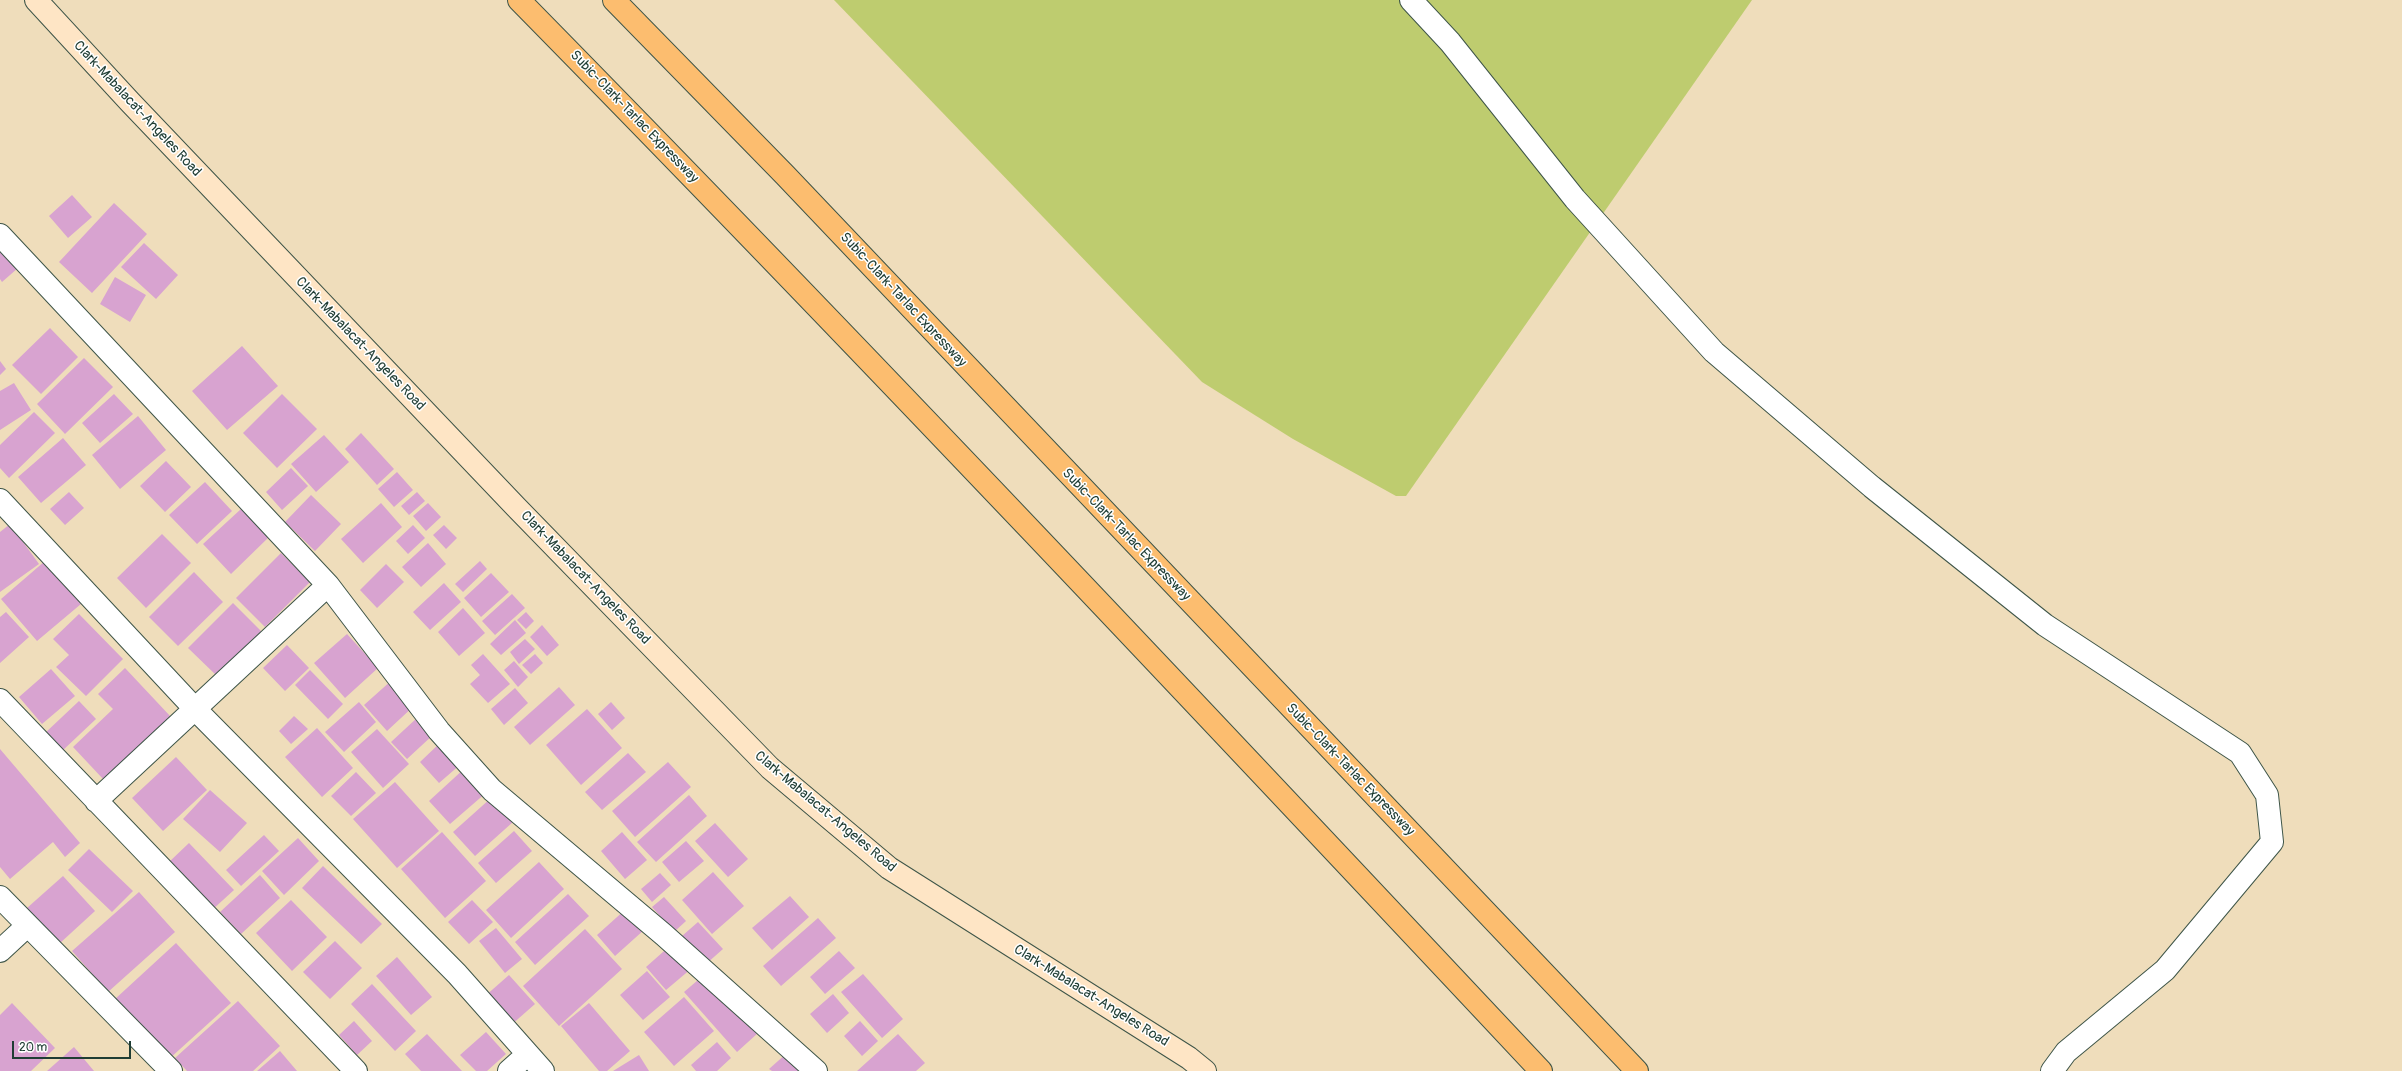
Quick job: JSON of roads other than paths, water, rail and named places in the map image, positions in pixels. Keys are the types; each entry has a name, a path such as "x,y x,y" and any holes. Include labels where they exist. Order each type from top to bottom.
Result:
{"highway":[{"name":"Subic-Clark-Tarlac Expressway","path":"519,0 733,218 1066,566 1541,1071"},
{"name":"Subic-Clark-Tarlac Expressway","path":"614,0 796,187 1637,1071"}],"main road":[{"name":"Clark-Mabalacat-Angeles Road","path":"36,0 130,102 516,507 770,768 889,868 1189,1058 1205,1071"}],"street":[{"path":"1411,0 1450,42 1575,199 1714,352 1872,487 2045,625 2240,753 2267,795 2272,842 2165,970 2066,1052 2052,1071"},
{"path":"0,235 328,585 439,731 492,790 664,935 816,1071"},
{"path":"0,500 196,710 456,974 543,1071"},
{"path":"96,801 196,710 328,585"},
{"path":"0,700 356,1071"},
{"path":"0,898 171,1071"},
{"path":"0,951 27,926"},
{"path":"509,1071 528,1054"}]}
